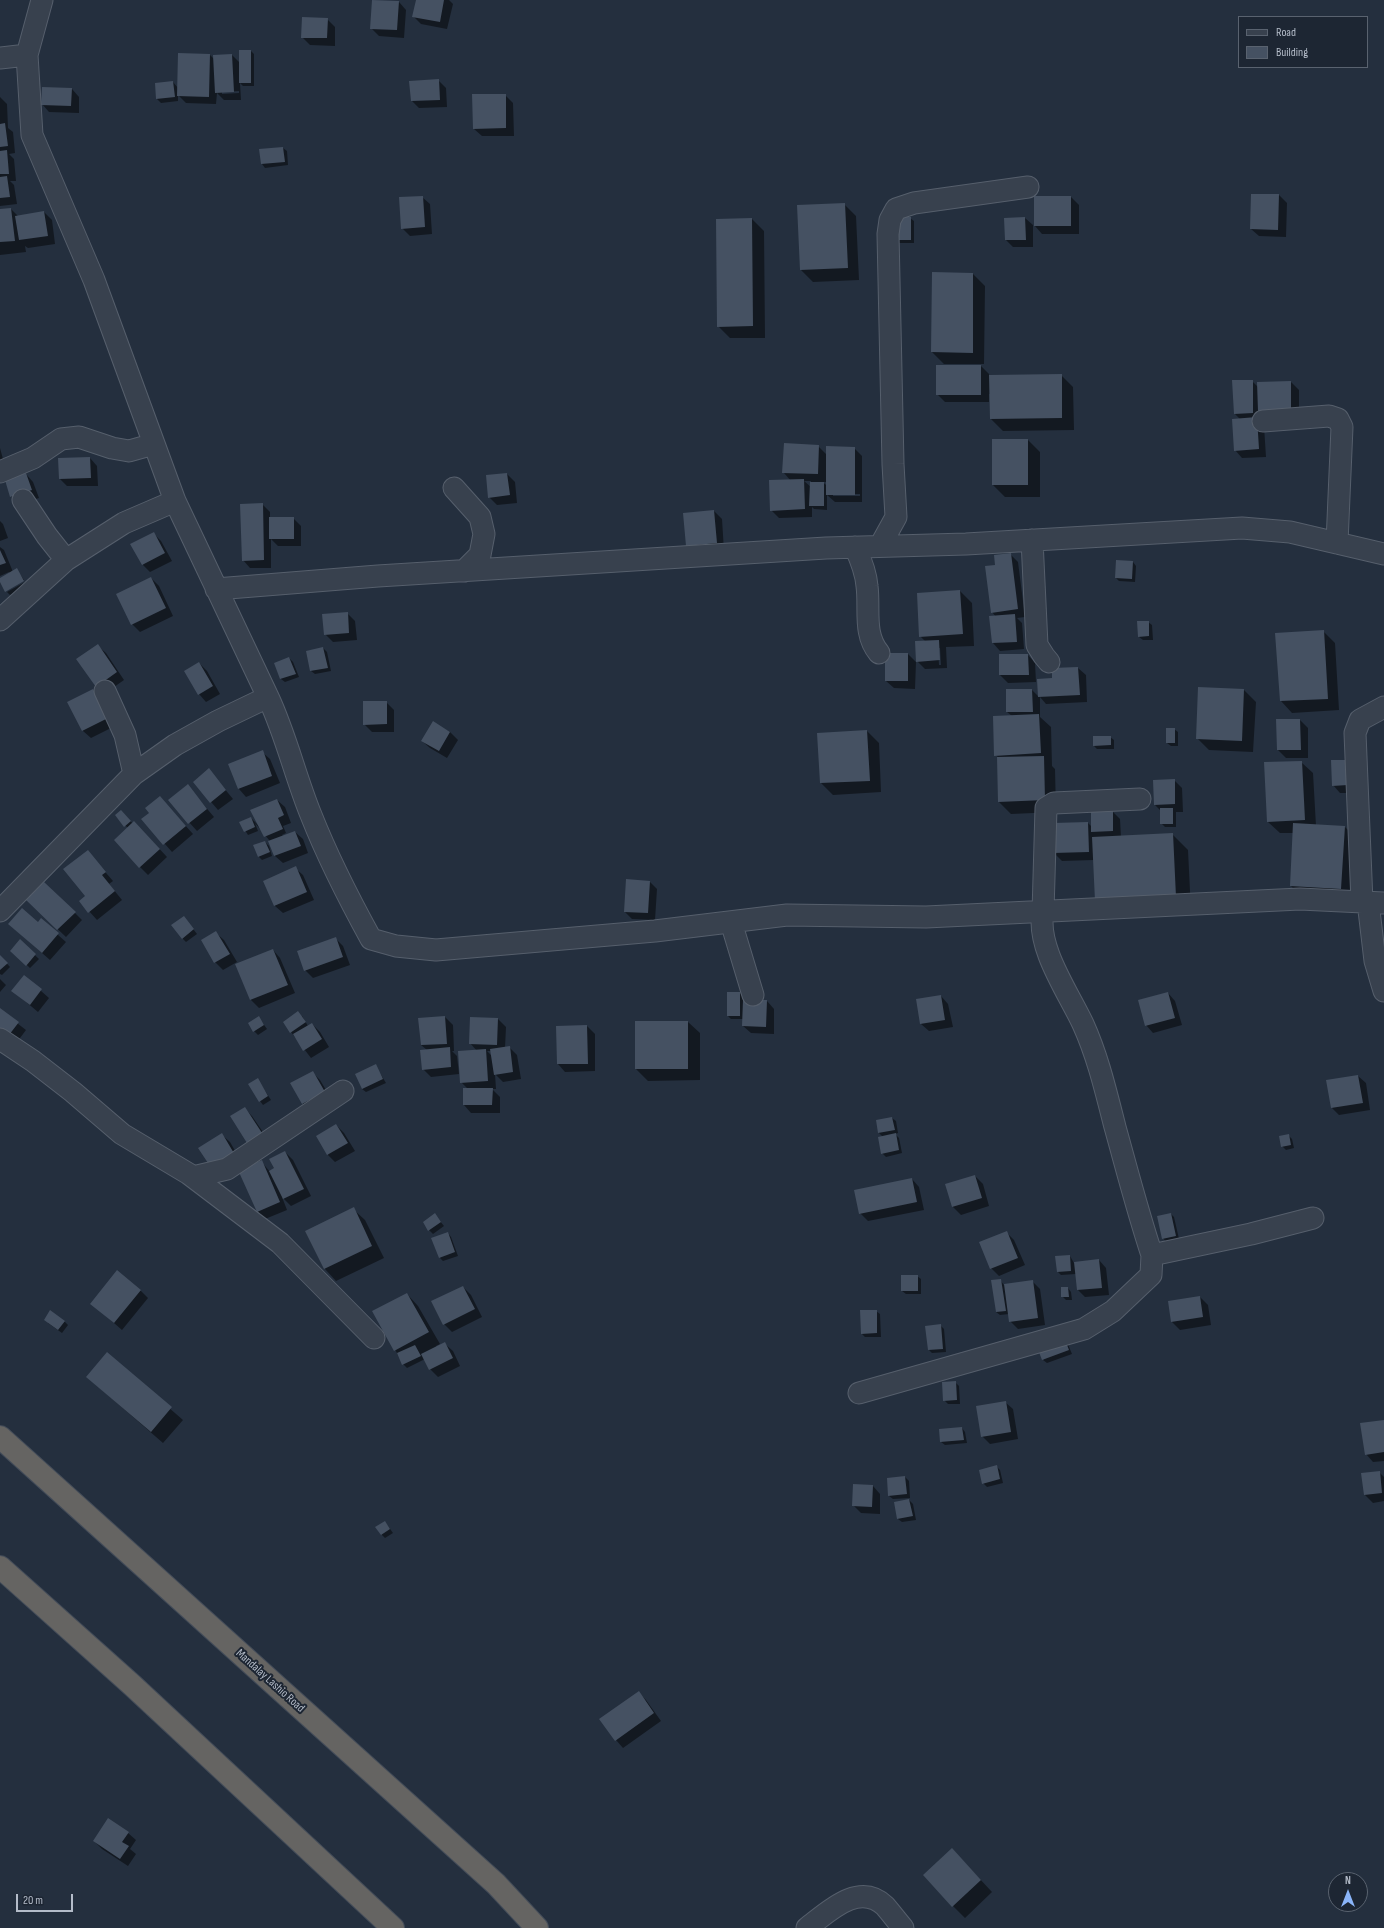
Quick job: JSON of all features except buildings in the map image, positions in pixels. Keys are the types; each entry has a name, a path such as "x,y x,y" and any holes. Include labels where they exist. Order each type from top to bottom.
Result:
{"highway":[{"name":"Mandalay Lashio Road","path":"0,1437 496,1884 537,1928"},
{"path":"0,1567 132,1685 393,1928"}],"street":[{"path":"42,0 27,56 32,135 94,280 176,501 280,724 311,814 348,899 371,939 396,946 436,950 655,931 787,915 926,917 1300,899 1371,902"},
{"path":"0,58 27,56"},
{"path":"880,546 896,517 893,464 888,234 890,220 896,209 914,203 1028,187"},
{"path":"1263,421 1329,416 1338,420 1342,427 1337,543"},
{"path":"0,472 33,458 61,439 79,437 112,448 129,451 154,444"},
{"path":"454,488 480,516 484,534 480,555 464,570"},
{"path":"23,500 47,536 66,560"},
{"path":"0,620 66,560 124,523 176,501"},
{"path":"216,589 464,570 855,547 1032,540 1242,528 1290,532 1384,554"},
{"path":"1032,540 1038,645 1049,662"},
{"path":"855,547 862,562 868,586 871,642 879,653"},
{"path":"105,691 125,735 134,774"},
{"path":"0,911 134,774 175,745 218,721 268,697"},
{"path":"1384,707 1360,720 1356,733 1375,961 1384,992"},
{"path":"859,1393 1084,1329 1113,1311 1151,1275 1152,1256 1133,1196 1097,1055 1055,968 1043,937 1041,922 1043,912 1046,808 1054,803 1140,798"},
{"path":"731,922 753,995"},
{"path":"0,1039 33,1061 67,1087 122,1134 193,1177 280,1243 374,1338"},
{"path":"193,1177 227,1169 343,1091"},
{"path":"1152,1256 1251,1234 1313,1218"},
{"path":"807,1928 835,1906 854,1897 866,1896 884,1905 903,1928"}]}
